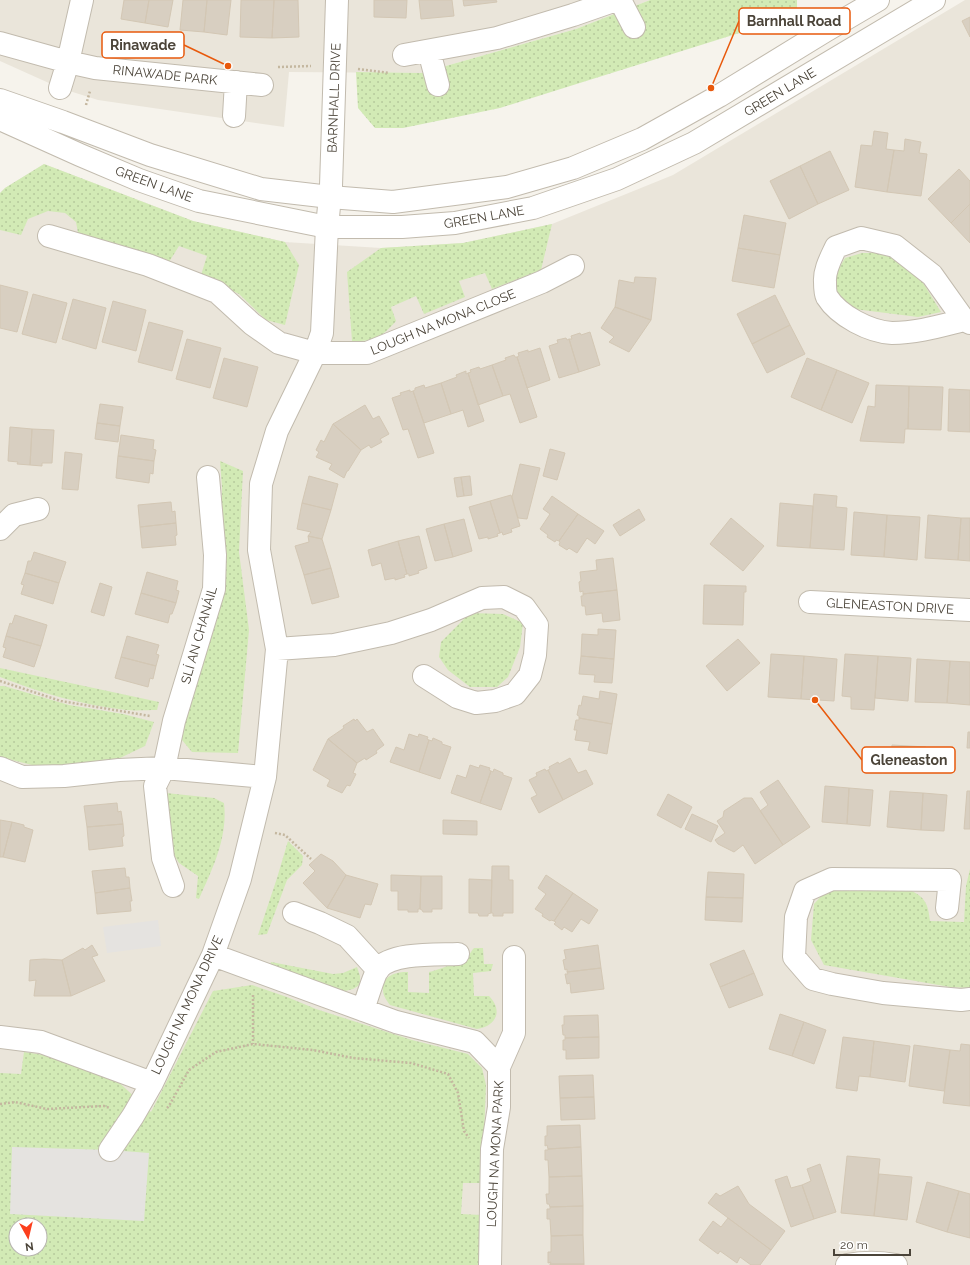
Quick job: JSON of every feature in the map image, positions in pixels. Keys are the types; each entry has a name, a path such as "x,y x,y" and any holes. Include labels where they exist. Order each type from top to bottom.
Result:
{"street":[{"path":"60,88 68,62 82,0"},
{"name":"BARNHALL DRIVE","path":"330,197 337,0"},
{"path":"404,55 497,38 571,8 616,0"},
{"path":"620,0 634,27"},
{"name":"GREEN LANE","path":"0,100 150,155 261,189 393,202 507,186 573,168 642,139 719,96 878,0"},
{"path":"825,31 848,35 877,19 927,4"},
{"name":"GREEN LANE","path":"0,119 139,180 199,201 327,227 402,227 455,223 533,208 617,180 694,143 927,4"},
{"name":"RINAWADE PARK","path":"0,42 68,62 95,68 262,85"},
{"path":"429,51 438,85"},
{"path":"234,116 236,82"},
{"path":"150,155 226,194 306,210 327,227"},
{"path":"330,197 361,215 412,214 462,209 533,208"},
{"name":"LOUGH NA MONA DRIVE","path":"110,1150 134,1116 152,1084 213,955 240,879 265,777 277,649 259,550 261,484 276,431 315,353 322,333 327,227 330,197"},
{"name":"LOUGH NA MONA CLOSE","path":"49,236 148,265 217,292 252,324 279,343 315,353 367,353 542,282 573,266"},
{"path":"861,238 895,246 932,275 967,321 919,331 890,333 866,328 844,315 826,296 824,281 827,266 836,248 861,238"},
{"name":"SLÍ AN CHANÁIL","path":"173,886 163,858 155,786 164,768 174,721 214,589 215,555 208,477"},
{"path":"0,529 14,514 38,510"},
{"path":"277,649 334,645 391,633 431,620 482,598 504,597 524,607 537,625 535,655 530,675 515,694 495,702 476,703 457,697 424,676"},
{"name":"GLENEASTON DRIVE","path":"810,602 970,610"},
{"path":"0,768 22,777 64,776 119,770 164,768 265,777"},
{"path":"947,908 950,880 832,879 805,891 796,918 794,957 813,978 832,984 883,993 961,1000 970,999"},
{"path":"294,913 347,936 378,970"},
{"path":"363,1010 378,970 388,961 408,957 458,954"},
{"name":"LOUGH NA MONA PARK","path":"213,955 396,1022 475,1042 499,1067"},
{"name":"LOUGH NA MONA PARK","path":"490,1265 492,1149 499,1108 499,1067 514,1033 514,957"},
{"path":"0,1037 41,1042 152,1084"},
{"path":"847,1265 855,1263 882,1262 896,1265"}],"path":[{"path":"0,681 61,701 174,721"},
{"path":"252,828 285,835 311,859"},
{"path":"254,1044 253,1005 255,970"},
{"path":"164,1110 169,1106 189,1070 216,1052 254,1044 313,1050 353,1058 411,1063 448,1074 458,1093 464,1131 473,1144 492,1149"},
{"path":"0,1104 15,1102 47,1109 104,1106 134,1116"}],"shaded area":[{"path":"0,0 650,0 576,29 421,73 289,72 284,127 98,100 60,88 0,61"},
{"path":"965,0 970,0 970,1265 451,1265 456,1235 48,1222 48,1217 8,1217 8,1221 0,1221 0,193 5,188 44,164 193,221 285,242 381,248 463,243 552,224 673,175"},
{"path":"158,920 161,946 107,953 103,927"},
{"path":"12,1147 110,1150 149,1153 144,1221 10,1214"}],"green space":[{"path":"650,0 797,0 797,15 500,108 403,128 375,128 358,108 356,72 421,73 576,29"},
{"path":"44,164 193,221 285,242 299,265 285,325 266,320 239,294 201,275 207,256 179,246 169,262 78,233 76,222 65,213 48,211 28,219 21,235 0,230 0,193 5,188"},
{"path":"552,224 541,270 492,289 485,273 459,281 465,297 424,314 416,296 391,307 396,321 382,335 366,341 352,341 347,272 381,248 463,243"},
{"path":"862,253 879,253 901,261 922,281 941,312 918,317 854,309 833,296 834,277 845,258"},
{"path":"220,461 243,471 239,552 249,630 238,753 192,752 182,740 182,723 220,584 222,487"},
{"path":"470,613 503,614 523,623 520,647 508,677 497,687 470,687 448,670 439,657 441,642"},
{"path":"0,668 159,702 157,710 126,710 78,702 0,677"},
{"path":"0,686 69,705 123,714 154,722 145,746 120,758 66,765 32,765 0,757"},
{"path":"166,793 214,798 224,803 225,816 222,840 214,864 199,899 196,898 198,876 179,863 174,855 165,807"},
{"path":"288,841 303,856 302,865 287,880 267,934 258,935 277,878"},
{"path":"970,869 970,988 950,987 824,965 811,940 814,904 826,891 910,890 920,896 925,902 930,921 964,922 966,886"},
{"path":"474,948 483,948 484,964 493,964 491,971 473,973 474,996 489,996 496,1007 496,1017 489,1025 477,1029 390,1005 385,998 383,985 385,981 391,975 399,972 408,972 408,992 429,993 429,972 449,966 466,958"},
{"path":"271,962 333,974 343,973 357,967 360,982 358,986 353,989 345,991 332,990 270,965"},
{"path":"252,985 316,1009 412,1040 468,1054 482,1068 486,1085 482,1183 463,1183 461,1214 481,1215 480,1265 0,1265 0,1073 21,1074 24,1052 50,1056 113,1077 151,1112 213,991"}],"building":[{"path":"124,0 149,0 145,23 121,19"},
{"path":"149,0 173,0 168,27 145,23"},
{"path":"183,0 207,0 204,32 180,30"},
{"path":"207,0 231,0 227,35 204,32"},
{"path":"241,0 274,0 272,38 240,37"},
{"path":"274,0 298,0 299,37 272,38"},
{"path":"374,0 407,0 406,18 374,17"},
{"path":"419,0 452,0 454,16 421,19"},
{"path":"463,0 496,0 497,2 464,6"},
{"path":"970,17 970,37 962,21"},
{"path":"874,131 888,133 886,149 894,150 887,192 855,187 861,145 872,146"},
{"path":"905,139 921,142 919,153 927,154 921,196 887,192 894,150 904,151"},
{"path":"830,151 849,190 818,204 800,166"},
{"path":"800,166 818,204 789,219 770,181"},
{"path":"959,169 970,181 970,204 951,223 928,199"},
{"path":"970,204 970,243 951,223"},
{"path":"744,215 786,223 780,255 738,248"},
{"path":"738,248 780,255 774,288 732,281"},
{"path":"635,277 656,278 651,320 615,307 619,280 634,283"},
{"path":"0,285 28,292 17,332 0,328"},
{"path":"33,294 67,303 56,343 22,334"},
{"path":"775,295 790,325 752,344 737,314"},
{"path":"73,299 106,308 96,349 62,339"},
{"path":"113,301 146,310 136,351 102,342"},
{"path":"615,307 651,320 629,352 609,342 614,337 601,328"},
{"path":"149,322 183,331 172,371 138,362"},
{"path":"790,325 805,354 767,373 752,344"},
{"path":"590,332 600,365 579,372 569,339 572,339 571,336 580,333 581,335"},
{"path":"566,338 567,340 569,339 579,372 559,378 549,346 558,343 557,340"},
{"path":"187,339 221,348 210,388 176,379"},
{"path":"540,348 550,380 527,388 517,357 519,356 518,353 528,350 528,352"},
{"path":"514,355 517,357 537,417 520,423 510,394 503,396 492,365 506,360 505,358"},
{"path":"224,358 258,367 247,407 213,398"},
{"path":"807,358 837,370 821,410 791,397"},
{"path":"492,365 503,396 478,405 468,373 471,372 470,370 479,367 480,369"},
{"path":"837,370 869,383 852,423 821,410"},
{"path":"466,371 466,374 468,373 484,421 468,427 463,410 451,414 441,383 457,377 456,375"},
{"path":"441,383 451,414 424,423 413,391 415,388 424,385 425,388"},
{"path":"876,385 909,386 908,429 905,429 904,443 860,441 868,406 875,407"},
{"path":"909,386 943,387 941,430 908,429"},
{"path":"949,389 970,390 970,432 948,431"},
{"path":"410,390 410,392 413,391 434,453 418,458 408,429 403,430 392,398 401,395 400,393"},
{"path":"100,404 123,407 120,426 97,423"},
{"path":"365,405 373,419 379,416 389,434 380,439 382,442 371,448 369,445 361,450 333,424"},
{"path":"97,423 120,426 118,442 95,439"},
{"path":"333,424 361,450 344,478 329,469 332,464 316,457 319,452 316,450 321,440 324,442"},
{"path":"10,427 32,429 30,465 17,464 18,462 8,461"},
{"path":"32,429 54,430 52,463 42,463 42,466 30,465"},
{"path":"121,435 154,440 153,449 156,450 154,461 118,456"},
{"path":"550,449 565,453 557,480 543,476"},
{"path":"65,452 82,454 78,490 62,489"},
{"path":"118,456 154,461 153,474 150,473 149,483 116,478"},
{"path":"520,464 540,468 527,519 518,518 512,497"},
{"path":"309,476 338,484 331,510 302,503"},
{"path":"470,476 472,495 464,496 461,477"},
{"path":"461,477 464,496 457,497 454,478"},
{"path":"814,494 837,496 836,507 847,508 844,550 810,548"},
{"path":"511,495 520,526 511,529 512,532 503,535 502,532 500,533 490,501"},
{"path":"552,496 578,514 559,541 556,540 555,542 547,537 548,535 540,529 550,514 543,509"},
{"path":"490,501 500,533 497,534 498,536 488,539 488,537 479,539 469,507"},
{"path":"171,502 172,512 175,511 176,523 140,527 138,505"},
{"path":"302,503 331,510 322,539 308,536 311,532 297,529"},
{"path":"780,503 813,506 810,548 777,546"},
{"path":"639,509 645,520 620,536 613,525"},
{"path":"854,512 887,515 884,557 851,555"},
{"path":"578,514 604,531 595,544 587,538 577,553 569,548 567,550 559,545 559,541"},
{"path":"887,515 920,517 917,560 884,557"},
{"path":"928,515 961,518 958,560 925,558"},
{"path":"731,518 764,546 743,571 710,544"},
{"path":"961,518 970,518 970,561 958,560"},
{"path":"464,519 472,551 453,557 444,524"},
{"path":"176,523 176,545 142,548 140,527"},
{"path":"444,524 453,557 435,561 426,529"},
{"path":"308,536 322,539 331,568 304,575 295,546 309,542"},
{"path":"419,536 427,568 418,571 419,573 409,576 409,574 407,574 398,541"},
{"path":"398,541 407,574 404,575 405,577 395,580 395,578 385,580 381,563 372,566 368,550"},
{"path":"34,552 66,562 59,583 25,573 28,561 31,561"},
{"path":"613,558 617,590 583,594 583,591 580,592 580,572 597,570 596,560"},
{"path":"331,568 339,597 312,604 304,575"},
{"path":"147,572 178,581 176,590 179,591 176,603 141,593"},
{"path":"25,573 59,583 53,604 21,594 24,585 21,584"},
{"path":"100,583 112,587 104,616 91,612"},
{"path":"704,585 746,586 746,592 744,592 743,625 703,624"},
{"path":"617,590 620,620 603,622 602,613 586,615 585,606 582,606 581,596 583,596 583,594"},
{"path":"141,593 176,603 172,614 170,614 168,623 135,614"},
{"path":"15,615 47,625 41,646 6,636 10,623 12,624"},
{"path":"598,629 616,630 614,659 581,656 582,634 598,635"},
{"path":"6,636 41,646 34,667 3,657 6,648 3,647"},
{"path":"127,636 159,645 156,654 159,655 156,666 121,657"},
{"path":"738,639 760,663 727,691 706,666"},
{"path":"771,654 804,656 801,699 768,697"},
{"path":"845,654 878,656 874,710 851,709 851,697 842,696"},
{"path":"581,656 614,659 612,683 594,682 595,675 579,674"},
{"path":"804,656 837,659 834,701 801,699"},
{"path":"878,656 911,658 908,701 875,698"},
{"path":"121,657 156,666 153,679 150,678 148,687 115,678"},
{"path":"917,659 950,661 947,703 915,702"},
{"path":"950,661 970,662 970,705 947,703"},
{"path":"600,691 617,694 612,724 579,718 577,715 583,696 599,699"},
{"path":"579,718 612,724 607,754 588,750 590,742 575,740 577,730 574,730 576,720 579,720"},
{"path":"354,719 355,721 357,719 367,732 373,729 384,745 376,751 377,753 366,760 365,758 357,763 328,739"},
{"path":"968,732 970,732 970,748 967,748"},
{"path":"409,734 418,737 419,734 428,737 427,739 429,740 419,772 390,762 396,747 404,750"},
{"path":"433,738 442,742 442,744 451,747 440,779 419,772 429,740 432,741"},
{"path":"328,739 357,763 353,773 356,774 350,786 347,785 342,793 327,786 330,780 313,770"},
{"path":"892,745 926,747 925,764 891,762"},
{"path":"570,758 578,773 586,770 593,784 563,800 548,770 550,769 549,767 558,762 559,764"},
{"path":"470,765 479,768 480,765 490,768 489,770 491,771 480,803 451,793 457,775 466,778"},
{"path":"494,769 503,773 503,775 512,778 501,810 480,803 491,771 493,772"},
{"path":"545,769 546,771 548,770 563,800 539,813 531,798 537,795 529,780 537,776 536,773"},
{"path":"778,780 810,827 783,845 760,811 768,805 760,792"},
{"path":"825,786 849,788 847,824 822,822"},
{"path":"849,788 873,790 870,826 847,824"},
{"path":"890,791 923,793 921,830 887,827"},
{"path":"967,791 970,791 970,829 964,829"},
{"path":"923,793 947,795 944,831 921,830"},
{"path":"668,794 692,807 681,828 657,815"},
{"path":"744,798 752,798 783,845 755,864 743,845 734,852 718,844 715,840 725,833 717,821 723,817 724,811"},
{"path":"117,803 118,812 121,811 123,824 87,827 84,806"},
{"path":"692,814 718,826 711,842 685,829"},
{"path":"0,820 12,822 3,857 0,857"},
{"path":"443,820 477,821 477,835 443,834"},
{"path":"12,822 24,825 24,827 33,830 25,862 3,857"},
{"path":"123,824 123,846 89,850 87,827"},
{"path":"321,854 333,861 346,875 327,908 303,883 315,871 309,865"},
{"path":"492,866 509,866 509,880 513,880 513,913 503,913 503,916 493,916 493,913 491,913"},
{"path":"125,868 126,877 129,877 130,888 95,893 92,871"},
{"path":"708,872 744,874 743,898 706,897"},
{"path":"346,875 378,884 371,905 365,904 360,918 327,908"},
{"path":"391,875 421,876 420,909 418,909 418,912 398,910 398,891 391,891"},
{"path":"546,875 573,893 554,921 550,921 542,916 543,914 535,909 546,894 538,888"},
{"path":"421,876 442,876 442,909 432,909 432,912 423,912 420,909"},
{"path":"469,879 492,880 491,913 488,914 488,916 479,916 478,913 469,913"},
{"path":"130,888 132,901 130,901 131,911 97,914 95,893"},
{"path":"573,893 598,910 589,924 581,919 572,932 564,927 562,930 554,924 556,922 554,921"},
{"path":"706,897 743,898 742,922 705,920"},
{"path":"92,945 98,955 92,957 105,981 71,996 62,960 83,948 85,950"},
{"path":"598,945 601,968 567,972 567,969 565,970 563,960 566,959 564,950"},
{"path":"744,950 754,973 720,987 710,964"},
{"path":"30,960 62,960 71,996 34,996 36,980 29,981"},
{"path":"601,968 604,989 571,993 570,983 567,984 565,974 568,974 567,972"},
{"path":"754,973 763,995 729,1008 720,987"},
{"path":"780,1014 804,1022 792,1056 769,1049"},
{"path":"598,1015 599,1037 565,1038 565,1035 563,1035 562,1025 564,1025 564,1016"},
{"path":"804,1022 826,1030 814,1064 792,1056"},
{"path":"599,1037 599,1058 566,1059 566,1050 563,1050 563,1040 565,1040 565,1038"},
{"path":"843,1037 874,1041 870,1077 859,1076 857,1091 836,1088"},
{"path":"874,1041 910,1046 905,1082 870,1077"},
{"path":"961,1044 970,1045 970,1106 943,1103 950,1050 960,1051"},
{"path":"914,1045 950,1050 944,1091 909,1086"},
{"path":"593,1075 594,1097 560,1098 559,1076"},
{"path":"594,1097 595,1119 561,1120 560,1098"},
{"path":"580,1125 581,1147 548,1149 547,1145 545,1146 547,1126"},
{"path":"581,1147 582,1176 549,1177 548,1160 545,1160 545,1150"},
{"path":"847,1156 880,1159 874,1216 841,1213"},
{"path":"820,1164 836,1212 814,1219 802,1185 811,1181 807,1169"},
{"path":"879,1174 912,1177 907,1220 874,1216"},
{"path":"582,1176 583,1206 550,1207 549,1204 547,1204 546,1194 549,1194 549,1177"},
{"path":"787,1176 791,1188 802,1185 814,1219 791,1227 775,1180"},
{"path":"927,1182 959,1191 947,1232 916,1222"},
{"path":"738,1186 749,1204 785,1231 771,1250 708,1203 716,1193 720,1196"},
{"path":"959,1191 970,1194 970,1238 947,1232"},
{"path":"583,1206 583,1235 551,1236 550,1219 547,1219 547,1209 550,1209 550,1207"},
{"path":"728,1218 771,1250 760,1265 751,1265 740,1257 737,1263 720,1251 718,1254 699,1240 713,1221 721,1227"},
{"path":"583,1235 584,1264 548,1263 548,1252 551,1252 551,1236"},
{"path":"584,1264 584,1265 550,1265"}],"place":[{"name":"Rinawade","path":"228,66"},
{"name":"Barnhall Road","path":"711,88"},
{"name":"Gleneaston","path":"815,700"}]}
